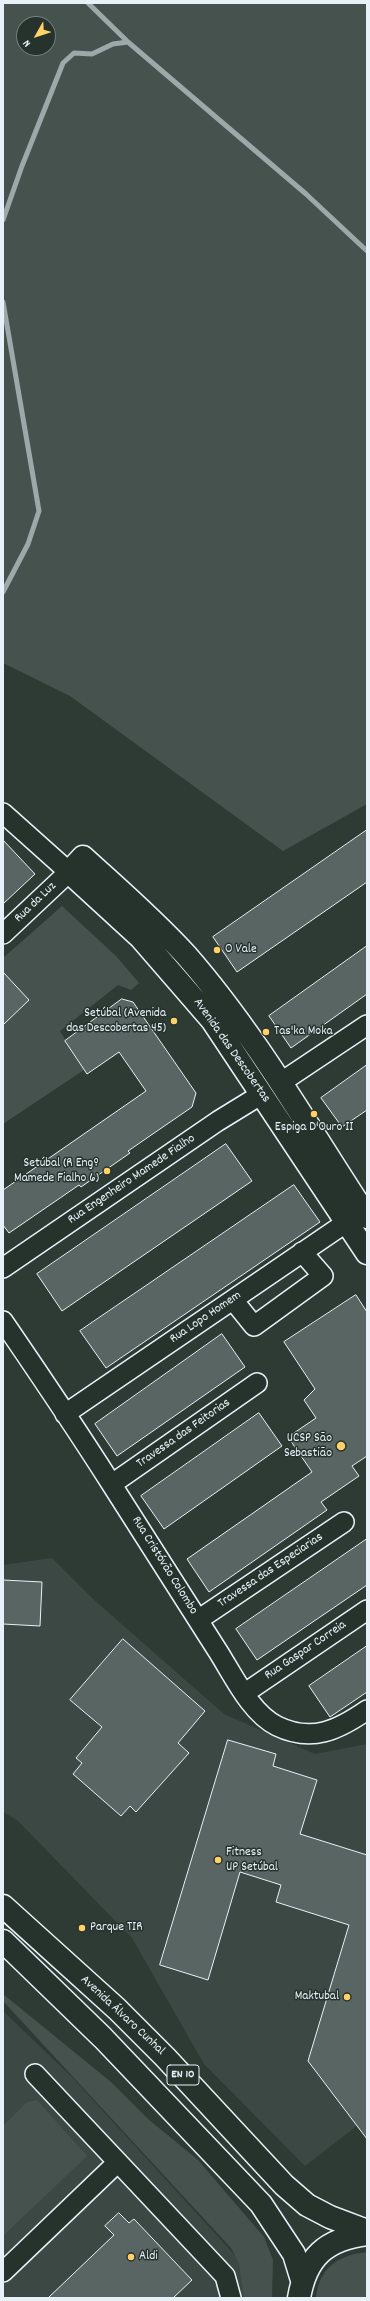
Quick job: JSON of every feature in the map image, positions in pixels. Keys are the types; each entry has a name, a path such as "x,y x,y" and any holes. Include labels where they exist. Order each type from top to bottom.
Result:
{"main road":[{"name":"Avenida das Descobertas","path":"68,872 83,857 155,923 220,997 271,1089 357,1219 367,1253"},
{"name":"Avenida Álvaro Cunhal","path":"3,1906 117,2009 165,2057 284,2185 306,2205 330,2217 367,2232"},
{"name":"EN 10","path":"3,1941 103,2038 261,2204 278,2227 294,2254 301,2289"},
{"name":"EN 10","path":"301,2289 312,2260 330,2244 367,2232"}],"street":[{"path":"3,813 68,872"},
{"name":"Rua da Luz","path":"3,934 68,872"},
{"name":"Rua Engenheiro Mamede Fialho","path":"3,1268 218,1121 271,1089 367,1025"},
{"name":"Rua Lopo Homem","path":"65,1414 302,1252 357,1219"},
{"path":"233,1300 254,1326 323,1276 302,1252"},
{"name":"Rua Cristóvão Colombo","path":"3,1321 112,1484 245,1693 265,1716 276,1725 294,1731 314,1734 330,1731 345,1725 367,1710"},
{"name":"Travessa das Feitorias","path":"112,1484 257,1384"},
{"name":"Travessa das Especiarias","path":"198,1620 344,1522"},
{"name":"Rua Gaspar Correia","path":"245,1693 367,1610"},
{"path":"35,2074 225,2276 231,2298"},
{"path":"3,2272 118,2162"}],"shaded area":[{"path":"3,3 367,3 367,804 283,851 70,696 3,663"},
{"path":"62,906 116,956 139,983 131,990 118,985 60,1031 84,1070 3,1124 3,958"},
{"path":"52,1558 92,1598 224,1714 315,1754 367,1744 367,2118 305,2166 204,2064 132,1938 17,1820 3,1812 3,1565"},
{"path":"3,1994 111,2082 148,2119 198,2160 264,2237 273,2260 272,2298 244,2298 239,2263 231,2248 3,2001"},
{"path":"3,2011 73,2078 242,2263 247,2298 3,2298"},
{"path":"37,2100 87,2156 3,2236 3,2126 27,2102"},
{"path":"367,2252 367,2298 316,2298 321,2279 332,2265 347,2256"}],"building":[{"path":"367,830 367,882 237,972 213,937"},
{"path":"3,840 35,874 3,904"},
{"path":"367,946 367,994 291,1048 269,1016"},
{"path":"3,972 29,1000 3,1025"},
{"path":"122,999 133,1002 196,1093 192,1107 128,1151 130,1153 81,1187 79,1185 9,1233 3,1225 3,1190 146,1091 119,1052 87,1074 65,1041"},
{"path":"367,1065 367,1110 342,1127 321,1098"},
{"path":"226,1144 252,1181 62,1311 37,1274"},
{"path":"294,1185 320,1222 106,1368 80,1331"},
{"path":"356,1295 367,1312 367,1456 352,1466 359,1476 321,1502 327,1510 209,1592 187,1559 312,1472 288,1437 316,1418 304,1400 315,1389 284,1342"},
{"path":"222,1334 245,1367 117,1456 95,1424"},
{"path":"259,1413 282,1446 164,1529 141,1496"},
{"path":"367,1539 367,1585 257,1660 236,1629"},
{"path":"3,1580 42,1582 40,1626 3,1624"},
{"path":"123,1639 205,1711 178,1743 189,1753 136,1812 130,1806 121,1816 73,1774 82,1763 76,1758 102,1727 70,1700"},
{"path":"367,1646 367,1692 330,1717 309,1686"},
{"path":"228,1740 276,1754 273,1766 317,1780 300,1834 367,1855 367,2139 308,2061 349,1925 276,1902 281,1885 240,1872 208,1980 160,1965"},
{"name":"Aldi","path":"119,2213 129,2223 134,2219 192,2280 173,2298 48,2298 114,2235 105,2226"}],"waterway":[{"path":"88,3 128,42 306,194 367,251"},
{"path":"3,220 22,166 63,63 74,53 92,54 113,44 128,42"},
{"path":"3,302 39,511 28,544 3,592"}],"place":[{"name":"O Vale","path":"217,950"},
{"name":"Setúbal (Avenida das Descobertas 45)","path":"174,1021"},
{"name":"Tas'ka Moka","path":"266,1032"},
{"name":"Espiga D'Ouro II","path":"314,1114"},
{"name":"Setúbal (R Engº Mamede Fialho 6)","path":"107,1171"},
{"name":"UCSP São Sebastião","path":"341,1446"},
{"name":"Fitness UP Setúbal","path":"218,1860"},
{"name":"Parque TIR","path":"82,1928"},
{"name":"Maktubal","path":"347,1997"},
{"name":"Aldi","path":"131,2257"}]}
